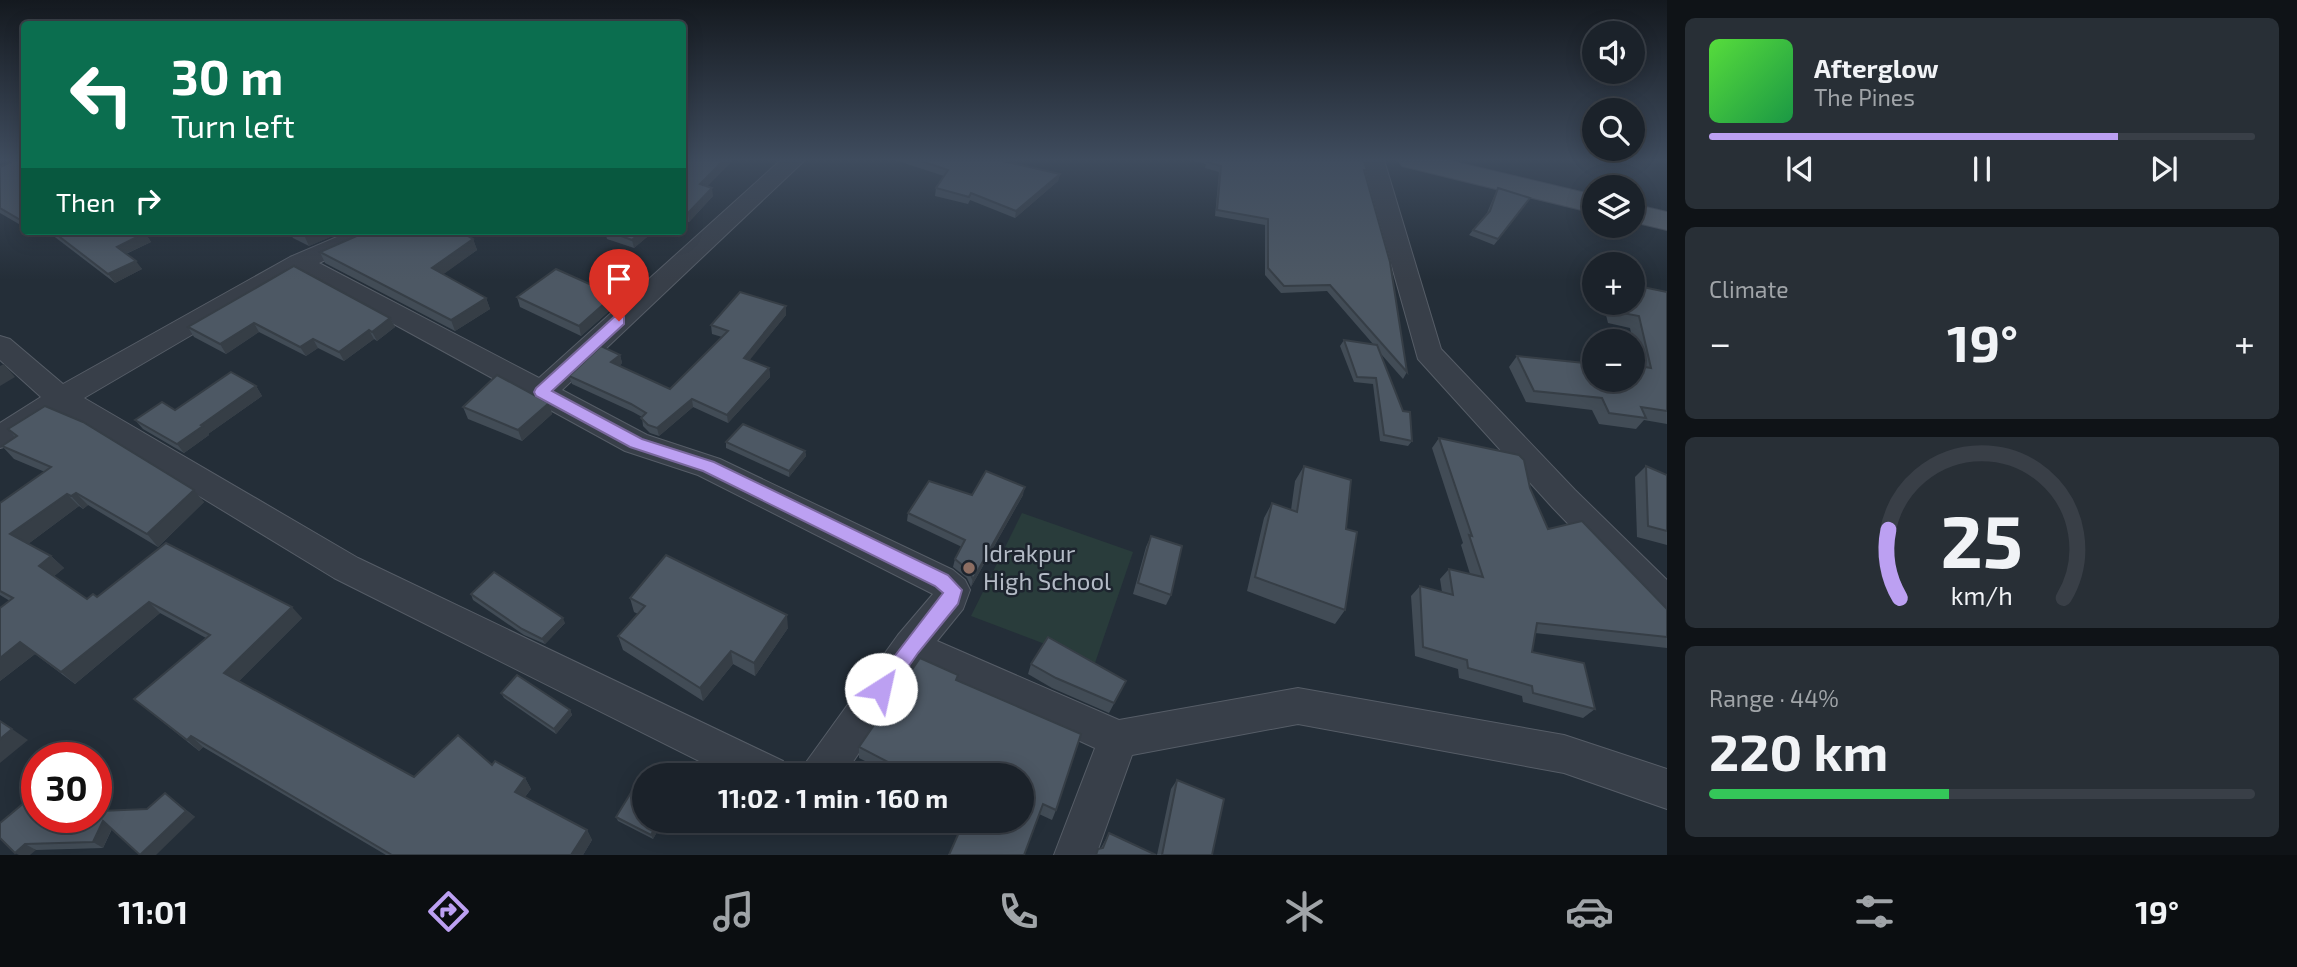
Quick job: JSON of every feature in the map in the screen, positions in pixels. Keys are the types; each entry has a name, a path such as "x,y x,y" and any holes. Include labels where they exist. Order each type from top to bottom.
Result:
{"main road":[{"path":"1645,216 1667,221"}],"street":[{"path":"542,392 751,200"},
{"path":"1384,200 1427,352 1564,499 1667,603"},
{"path":"0,438 61,398 299,262 362,235"},
{"path":"299,262 636,443 709,467 941,580 953,590 951,598 911,646 829,763"},
{"path":"0,345 61,398 346,568 744,763"},
{"path":"911,646 1118,739 1298,706 1564,754 1667,789"},
{"path":"1075,855 1118,739"}],"green space":[{"path":"1022,513 1133,552 1095,663 971,616"}],"building":[{"path":"0,200 21,200 21,220 0,208"},
{"path":"686,200 701,200 688,213"},
{"path":"988,200 1029,200 1016,211"},
{"path":"1218,200 1372,200 1390,262 1407,372 1330,285 1284,286 1268,268 1268,219 1217,210"},
{"path":"1494,200 1529,200 1498,239 1473,230 1490,211"},
{"path":"57,235 141,235 117,247 136,261 108,274"},
{"path":"359,235 466,235 473,239 432,268 486,298 451,320 320,252"},
{"path":"619,235 638,235 632,240"},
{"path":"294,266 390,318 339,352 313,339 300,347 254,323 220,344 188,327"},
{"path":"556,269 614,295 579,326 517,297"},
{"path":"1645,287 1667,292 1667,411 1641,407 1646,418 1609,413 1602,398 1534,391 1517,356 1582,363 1582,392 1645,392 1645,367 1651,368 1645,329 1642,329 1639,316 1634,315 1645,315"},
{"path":"740,292 786,306 744,358 769,368 727,415 692,399 657,428 648,425 641,418 646,413 631,404 569,376 601,346 620,355 611,362 670,389 728,331 711,325"},
{"path":"1344,340 1377,345 1403,411 1410,412 1412,441 1384,435 1376,378 1357,377"},
{"path":"231,372 256,386 177,444 135,420 162,402 175,410"},
{"path":"497,375 549,403 518,430 463,407"},
{"path":"45,406 83,422 194,490 147,534 76,493 71,496 67,494 10,534 51,556 39,566 87,599 93,594 97,597 166,543 292,607 224,673 414,777 458,735 492,765 495,761 525,778 515,792 587,830 571,855 392,855 191,736 187,740 134,699 210,635 149,602 61,672 20,642 0,658 0,608 13,598 0,591 0,503 51,467 2,446 17,436 8,429"},
{"path":"743,424 805,451 789,471 726,442"},
{"path":"1439,438 1519,455 1524,460 1530,488 1548,529 1582,521 1667,609 1667,637 1537,623 1532,652 1584,663 1595,709 1533,693 1532,686 1468,668 1467,660 1423,647 1420,586 1453,595 1449,569 1483,577"},
{"path":"1304,466 1351,480 1346,529 1357,532 1345,610 1255,577 1272,503 1297,512"},
{"path":"1646,466 1667,475 1667,531 1648,526"},
{"path":"986,471 1025,487 973,579 968,570 955,559 965,540 908,513 929,481 972,495"},
{"path":"1151,536 1182,546 1171,595 1138,583"},
{"path":"666,555 787,615 754,663 731,651 700,688 618,636 645,606 630,598"},
{"path":"494,572 563,618 542,639 522,629 471,594"},
{"path":"1048,637 1126,681 1114,703 1031,664"},
{"path":"920,658 958,675 956,680 1081,734 1056,810 1043,804 1034,828 1034,763 890,763 859,747"},
{"path":"517,675 570,710 554,729 501,693"},
{"path":"0,721 12,729 0,739"},
{"path":"1177,780 1224,799 1212,855 1162,855"},
{"path":"632,791 632,825 616,817"},
{"path":"165,793 186,811 140,855 112,829 112,810 147,809"},
{"path":"21,805 21,833 97,833 93,842 25,844 15,853 0,838 0,823"},
{"path":"959,833 1032,833 1024,855 949,855"},
{"path":"1109,833 1156,855 1096,855 1098,849 1103,848"}],"place":[{"name":"Idrakpur High School","path":"969,568"}],"route":[{"path":"619,321 542,392 636,443 709,467 941,580 953,590 951,598 911,646 881,689"}]}
